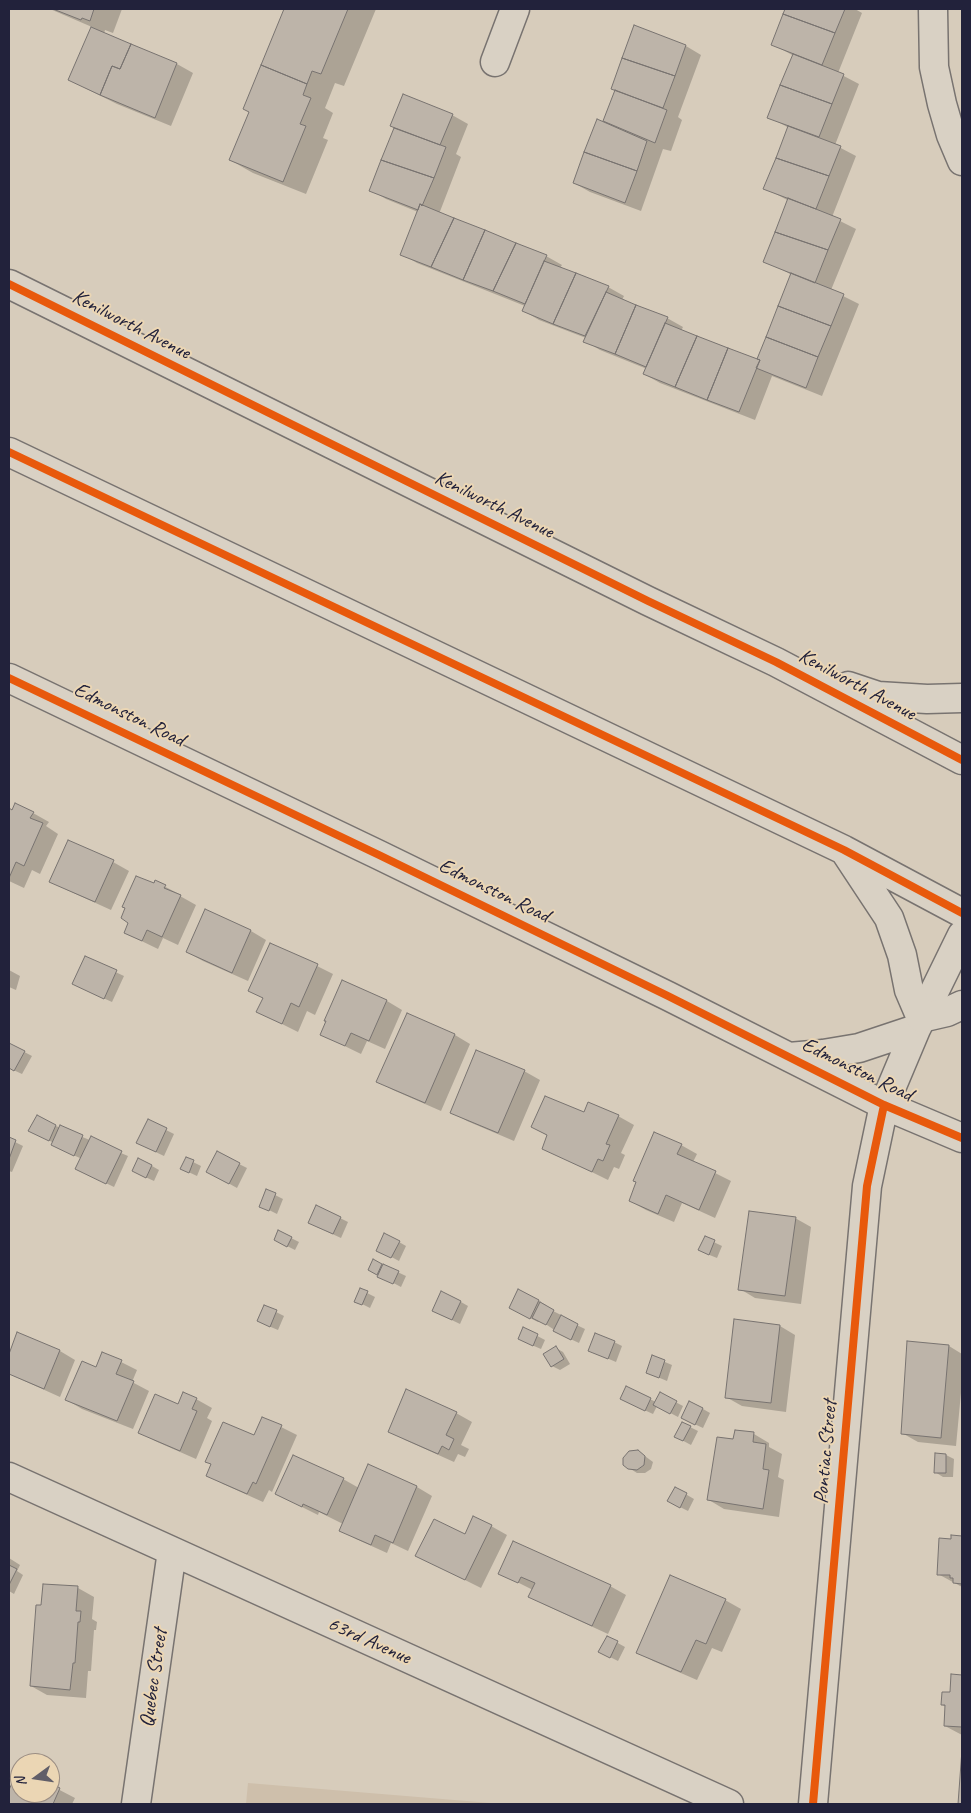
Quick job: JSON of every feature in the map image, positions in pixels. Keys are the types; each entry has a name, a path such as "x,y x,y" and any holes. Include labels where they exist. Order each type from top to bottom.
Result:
{"street":[{"path":"495,62 515,9"},
{"path":"933,9 934,67 950,135 962,161"},
{"name":"Kenilworth Avenue","path":"9,284 550,553 776,662 962,760"},
{"path":"9,452 844,850 962,914"},
{"path":"776,662 878,696 928,699 962,698"},
{"name":"Edmonston Road","path":"9,678 379,854 884,1105 962,1138"},
{"path":"844,850 889,918 902,955 909,990 919,1024"},
{"name":"Pontiac Street","path":"813,1804 867,1186 884,1105 919,1024 962,934"},
{"path":"789,1057 859,1048 962,1005"},
{"name":"63rd Avenue","path":"9,1477 729,1804"},
{"name":"Quebec Street","path":"136,1804 172,1551"}],"shaded area":[{"path":"248,1783 503,1804 246,1804"}],"building":[{"path":"53,9 94,9 90,21 82,18 81,20"},
{"path":"284,9 348,9 321,74 312,71 307,84 261,65"},
{"path":"785,9 845,9 835,33 783,14"},
{"path":"783,14 835,33 822,65 771,45"},
{"path":"634,25 686,45 675,76 622,58"},
{"path":"91,27 131,44 120,69 112,66 100,95 68,80"},
{"path":"131,44 177,63 155,118 100,95 112,66 120,69"},
{"path":"793,54 844,74 832,104 780,85"},
{"path":"622,58 675,76 663,108 611,89"},
{"path":"261,65 307,84 303,95 311,98 300,124 306,126 283,182 229,160 249,112 243,109"},
{"path":"780,85 832,104 819,137 767,118"},
{"path":"615,90 667,110 655,143 603,121"},
{"path":"403,94 453,114 440,145 390,126"},
{"path":"597,119 647,141 637,171 584,152"},
{"path":"788,126 841,146 829,176 776,158"},
{"path":"394,128 446,147 434,178 381,160"},
{"path":"584,152 637,171 625,203 573,183"},
{"path":"776,158 829,176 816,209 763,189"},
{"path":"381,160 434,178 422,206 420,204 418,210 369,191"},
{"path":"788,198 841,219 828,250 775,232"},
{"path":"420,204 454,218 431,267 400,255"},
{"path":"454,218 485,230 463,280 431,267"},
{"path":"485,230 516,243 493,291 463,280"},
{"path":"775,232 828,250 815,283 763,262"},
{"path":"516,243 547,255 525,304 493,291"},
{"path":"544,261 576,273 553,324 522,311"},
{"path":"576,273 609,286 585,336 553,324"},
{"path":"791,273 844,294 831,326 778,306"},
{"path":"606,292 636,305 615,354 583,342"},
{"path":"636,305 668,317 646,367 615,354"},
{"path":"778,306 831,326 818,357 766,337"},
{"path":"665,323 697,336 675,387 643,374"},
{"path":"697,336 728,348 707,400 675,387"},
{"path":"766,337 818,357 806,388 756,368 760,360 757,359"},
{"path":"728,348 760,360 739,412 707,400"},
{"path":"15,803 34,812 30,818 43,823 24,866 16,862 9,878 9,808 12,810"},
{"path":"68,840 114,860 95,902 49,882"},
{"path":"136,876 154,883 155,880 166,885 164,888 181,895 162,937 147,930 142,941 124,933 128,923 121,918 125,908 122,907"},
{"path":"205,909 251,930 232,973 186,952"},
{"path":"270,943 318,964 299,1007 291,1003 282,1024 256,1012 263,998 248,991"},
{"path":"85,956 117,970 104,999 72,984"},
{"path":"342,980 387,1000 369,1041 351,1033 345,1046 320,1035"},
{"path":"407,1013 455,1034 425,1103 376,1082"},
{"path":"9,1043 25,1051 14,1071 9,1068"},
{"path":"476,1050 525,1070 498,1133 450,1113"},
{"path":"545,1096 584,1112 588,1102 619,1115 606,1144 610,1145 603,1161 598,1159 592,1172 542,1149 547,1135 531,1127"},
{"path":"37,1115 56,1125 49,1141 28,1131"},
{"path":"148,1119 167,1128 156,1152 136,1143"},
{"path":"60,1125 83,1135 74,1156 51,1145"},
{"path":"654,1132 682,1144 677,1154 716,1171 699,1210 666,1195 658,1214 629,1201 636,1182 633,1181"},
{"path":"91,1136 122,1151 106,1184 75,1169"},
{"path":"9,1137 16,1140 9,1159"},
{"path":"217,1151 240,1163 229,1184 206,1172"},
{"path":"186,1157 194,1160 189,1173 180,1169"},
{"path":"138,1158 152,1165 146,1178 132,1171"},
{"path":"266,1189 276,1193 269,1211 259,1207"},
{"path":"316,1205 341,1217 333,1234 308,1223"},
{"path":"749,1211 796,1217 785,1296 738,1290"},
{"path":"278,1230 292,1237 287,1247 274,1240"},
{"path":"384,1233 400,1241 391,1258 376,1251"},
{"path":"705,1236 715,1240 709,1255 698,1250"},
{"path":"373,1259 382,1264 377,1275 368,1270"},
{"path":"383,1264 399,1271 393,1284 377,1277"},
{"path":"360,1288 368,1291 362,1305 354,1302"},
{"path":"518,1289 539,1300 530,1319 509,1308"},
{"path":"441,1291 461,1301 452,1320 432,1311"},
{"path":"540,1302 554,1310 546,1325 532,1318"},
{"path":"264,1305 277,1310 270,1327 257,1321"},
{"path":"561,1315 578,1324 571,1340 553,1331"},
{"path":"734,1319 780,1325 771,1403 725,1398"},
{"path":"523,1327 538,1334 533,1346 518,1339"},
{"path":"17,1332 60,1350 44,1389 9,1374 9,1354"},
{"path":"595,1333 615,1341 608,1359 588,1351"},
{"path":"907,1341 949,1345 941,1438 901,1434"},
{"path":"556,1346 564,1359 551,1367 543,1354"},
{"path":"102,1352 122,1360 116,1374 134,1381 117,1421 65,1400 82,1361 96,1367"},
{"path":"652,1355 665,1360 659,1378 646,1373"},
{"path":"626,1386 651,1398 645,1411 620,1399"},
{"path":"406,1389 457,1412 446,1435 454,1439 449,1450 442,1446 438,1454 388,1432"},
{"path":"183,1392 197,1398 192,1409 197,1411 180,1451 138,1433 155,1394 178,1404"},
{"path":"660,1392 677,1401 670,1414 653,1405"},
{"path":"689,1401 703,1408 695,1425 681,1418"},
{"path":"262,1417 282,1425 256,1484 253,1482 247,1494 206,1476 211,1464 205,1462 223,1422 254,1435"},
{"path":"682,1422 691,1426 683,1441 674,1437"},
{"path":"735,1430 754,1432 753,1442 766,1444 763,1469 769,1470 763,1509 707,1500 717,1437 733,1439"},
{"path":"638,1450 645,1456 644,1465 637,1470 628,1469 623,1465 623,1458 629,1451"},
{"path":"935,1453 946,1454 946,1473 934,1473"},
{"path":"293,1455 344,1478 327,1515 303,1504 302,1507 275,1494"},
{"path":"368,1464 417,1486 393,1543 375,1535 371,1545 339,1531"},
{"path":"675,1487 687,1493 680,1508 667,1501"},
{"path":"473,1516 492,1525 465,1580 415,1556 434,1519 465,1534"},
{"path":"951,1535 962,1536 962,1584 953,1583 953,1578 950,1578 950,1575 937,1575 939,1538 951,1539"},
{"path":"513,1541 611,1585 592,1626 528,1597 535,1583 521,1577 518,1583 498,1574"},
{"path":"9,1565 17,1569 9,1585"},
{"path":"670,1575 726,1599 706,1644 696,1640 681,1672 636,1653"},
{"path":"43,1584 78,1586 76,1611 81,1611 70,1690 30,1686 36,1605 41,1605"},
{"path":"607,1636 618,1641 610,1658 598,1652"},
{"path":"951,1674 962,1675 962,1727 944,1726 945,1705 941,1705 942,1692 950,1692"},
{"path":"962,1750 962,1804 958,1804"},
{"path":"10,1788 10,1803 53,1803 9,1804"}],"cycle path":[{"path":"9,284 648,601 776,662 962,760"},
{"path":"9,452 844,850 962,913"},
{"path":"9,678 668,996 884,1105 962,1138"},
{"path":"813,1804 867,1186 884,1105"}]}
